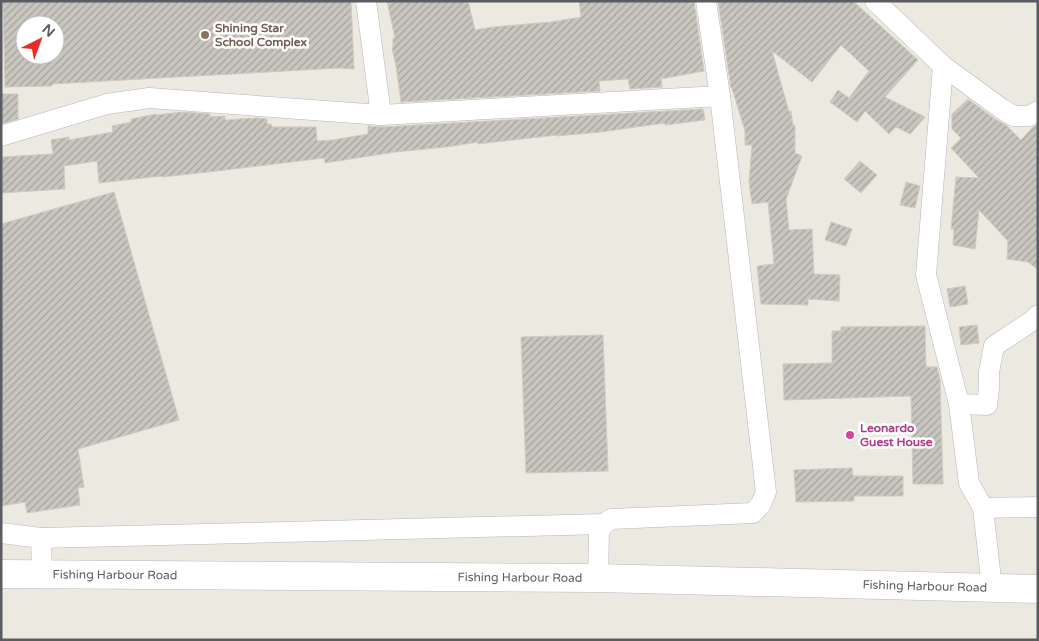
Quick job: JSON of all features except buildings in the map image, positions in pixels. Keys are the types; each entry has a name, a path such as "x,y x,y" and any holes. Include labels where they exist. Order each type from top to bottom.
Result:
{"street":[{"path":"366,1 381,115"},
{"path":"598,578 599,531 611,519 752,513 761,504 766,492 720,96 706,1"},
{"path":"875,1 943,66 1002,109 1014,116 1029,116 1038,111"},
{"path":"943,66 926,275 959,404 970,483 983,508 992,588"},
{"path":"1,136 107,104 149,98 381,115 720,96"},
{"path":"959,404 987,405 989,372 994,346 1038,315"},
{"path":"983,508 1038,507"},
{"path":"1,533 41,538 604,524"},
{"path":"41,538 42,574"},
{"name":"Fishing Harbour Road","path":"1,574 598,578 1038,589"}],"place":[{"name":"Shining Star School Complex","path":"205,35"},
{"name":"Leonardo Guest House","path":"850,435"}]}
